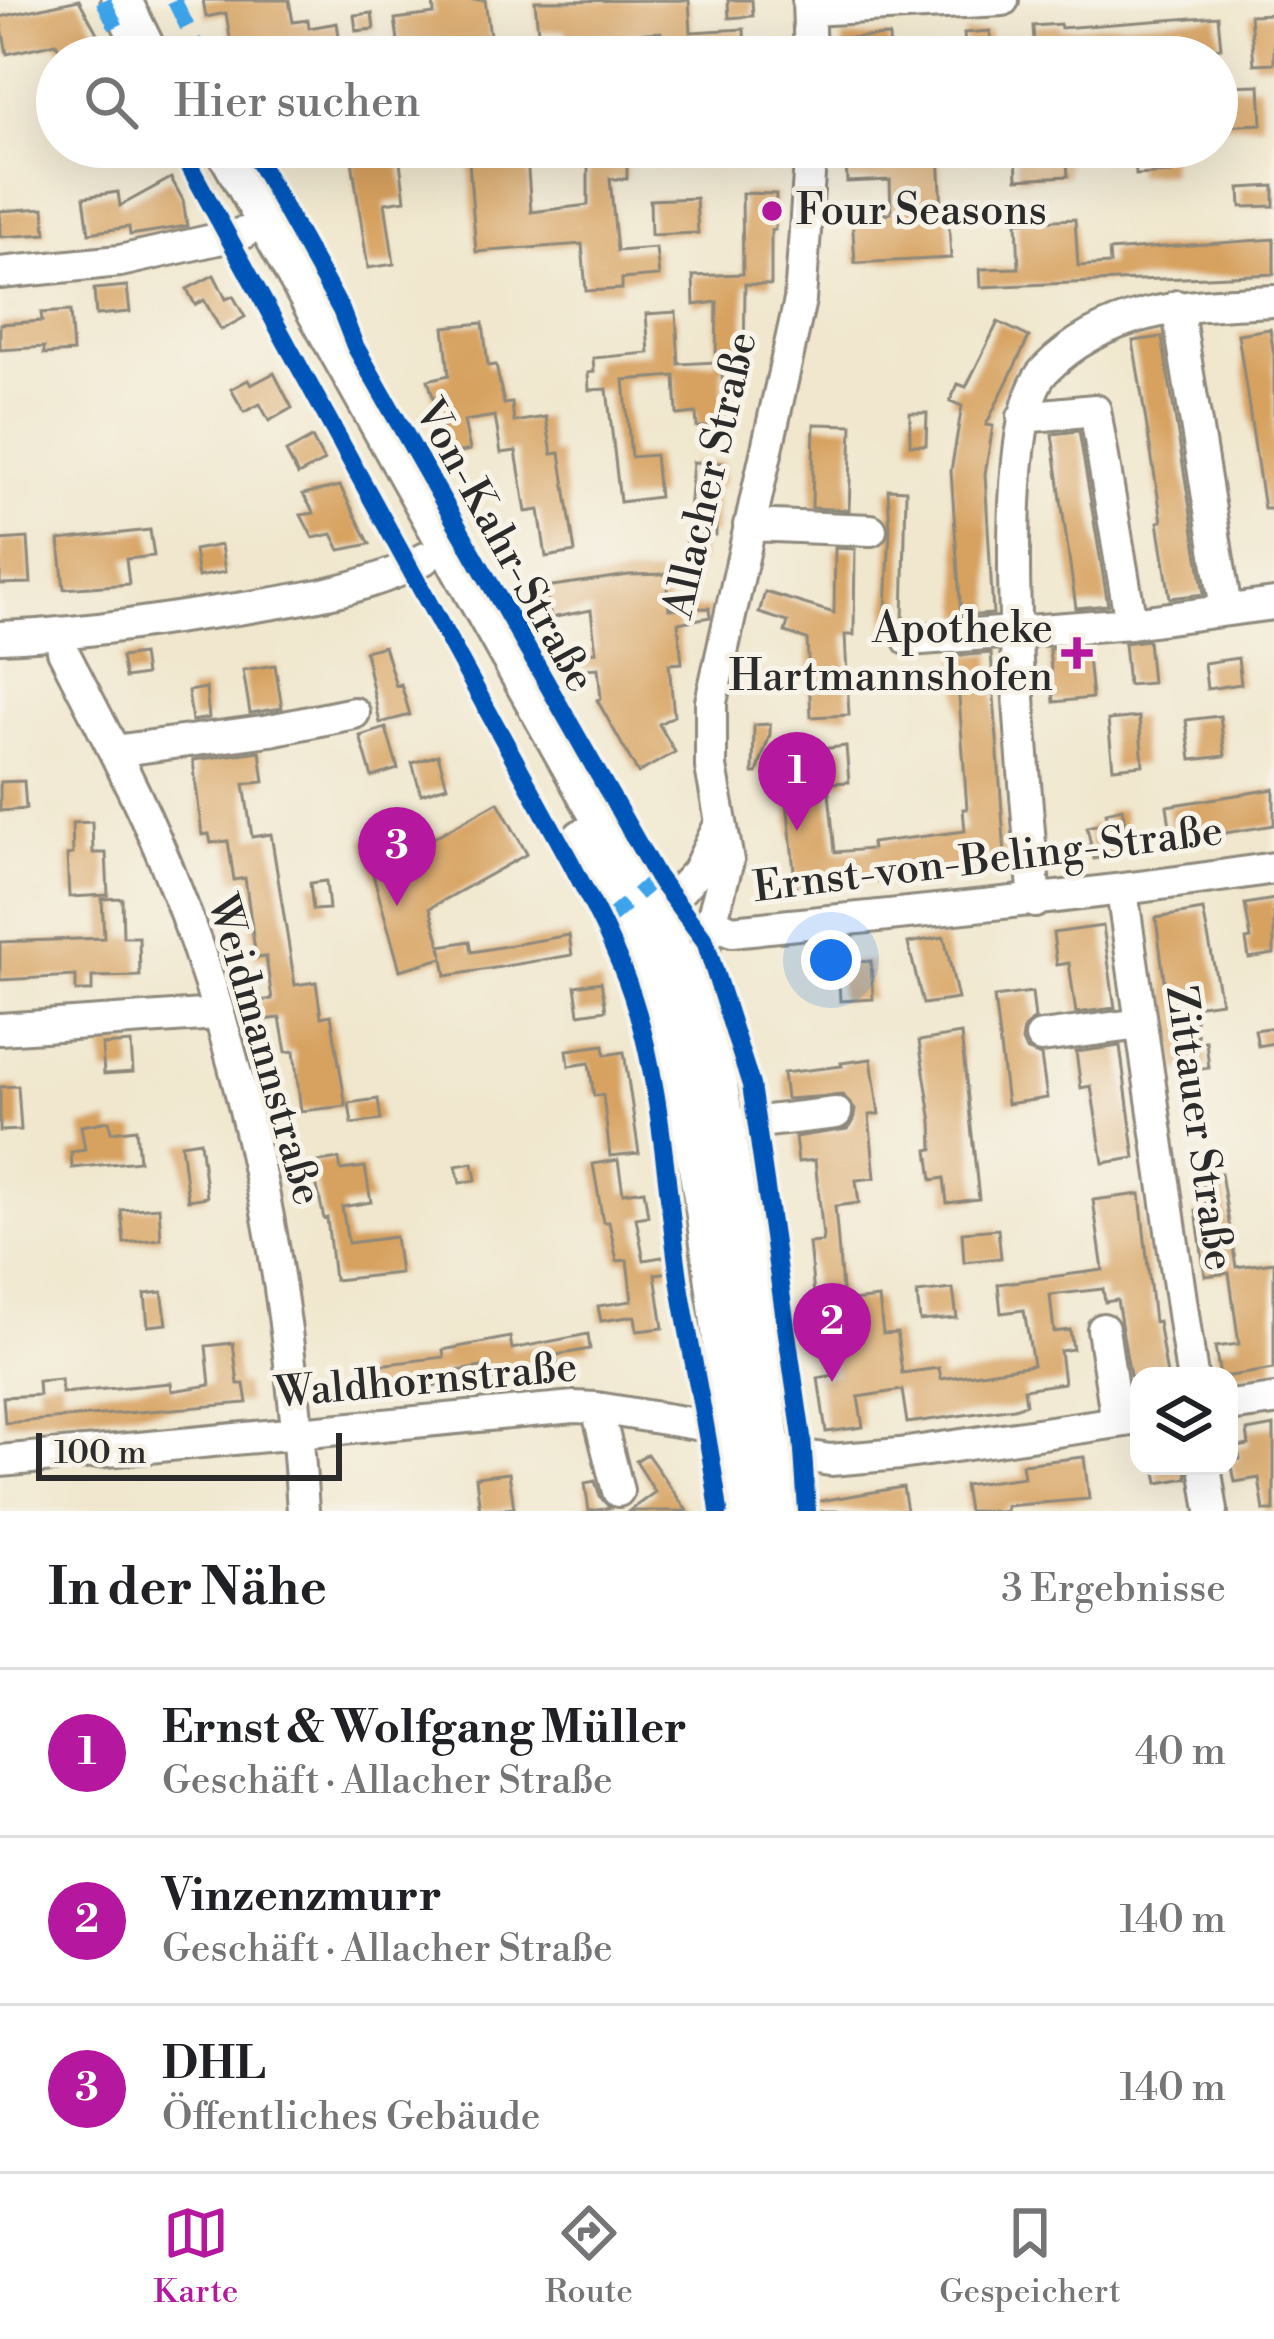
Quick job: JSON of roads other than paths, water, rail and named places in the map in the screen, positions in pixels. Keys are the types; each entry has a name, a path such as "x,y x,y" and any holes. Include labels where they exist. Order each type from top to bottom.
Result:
{"main road":[{"path":"122,0 139,36"},
{"path":"152,0 168,36"},
{"name":"Von-Kahr-Straße","path":"208,168 598,867 645,928"},
{"name":"Von-Kahr-Straße","path":"237,168 645,928 675,999"},
{"path":"675,999 713,1066 778,1511"},
{"path":"675,999 744,1511"}],"street":[{"path":"809,36 808,5 1003,0"},
{"name":"Allacher Straße","path":"675,999 713,922 728,861 711,766 711,702 800,300 809,168"},
{"path":"0,273 120,261 244,233"},
{"path":"1035,902 1016,632 1013,477 1023,417 1041,373 1088,336 1133,315 1177,306 1274,301"},
{"path":"1177,306 1226,609"},
{"path":"1023,417 1095,410 1130,623"},
{"path":"749,525 871,530"},
{"path":"0,637 61,635 276,603 394,574 426,559"},
{"path":"909,640 1130,623 1274,604"},
{"name":"Weidmannstraße","path":"61,635 63,651 166,864 217,1014 253,1148 282,1288 303,1511"},
{"path":"114,751 270,730 354,713"},
{"path":"645,928 697,872 720,824"},
{"name":"Ernst-von-Beling-Straße","path":"713,922 732,932 1035,902 1274,868"},
{"name":"Zittauer Straße","path":"1122,891 1191,1367"},
{"path":"0,1029 217,1014"},
{"path":"1041,1037 1141,1024"},
{"path":"725,1126 836,1112"},
{"path":"1102,1329 1128,1420"},
{"path":"1238,1405 1274,1400"},
{"path":"597,1408 618,1491"},
{"name":"Waldhornstraße","path":"0,1461 597,1408 733,1433 817,1458 859,1459 1128,1420"},
{"path":"1206,1475 1212,1511"}],"place":[{"name":"Four Seasons","path":"772,211"},
{"name":"Apotheke Hartmannshofen","path":"1077,653"},
{"name":"Ernst & Wolfgang Müller","path":"797,831"},
{"name":"DHL","path":"397,906"},
{"name":"Vinzenzmurr","path":"832,1382"}]}
